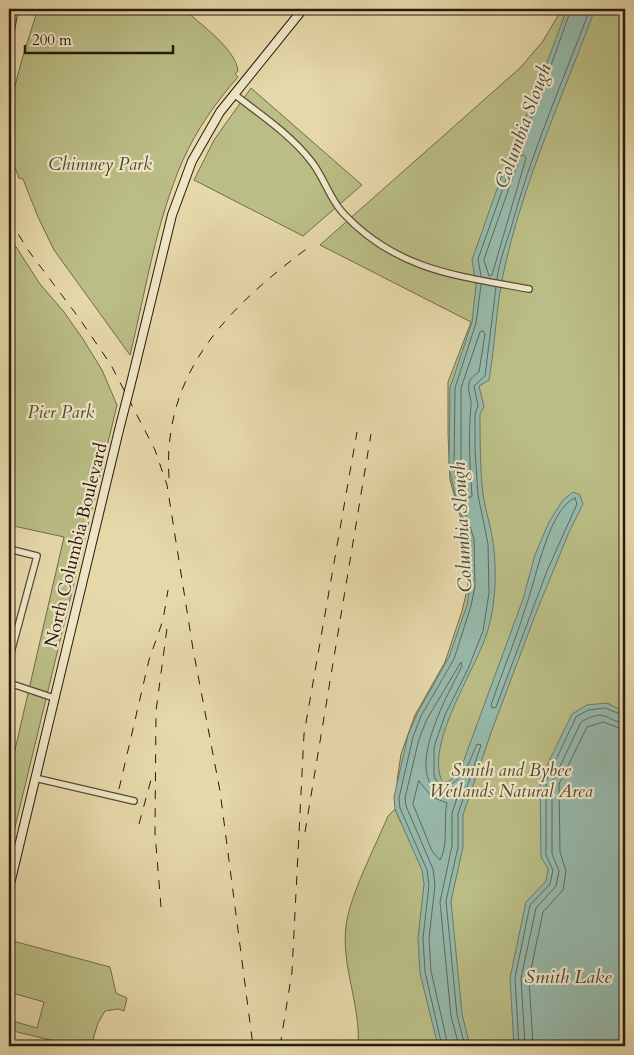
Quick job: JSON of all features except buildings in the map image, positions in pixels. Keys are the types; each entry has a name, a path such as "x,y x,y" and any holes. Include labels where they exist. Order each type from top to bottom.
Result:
{"main road":[{"name":"North Columbia Boulevard","path":"9,888 119,430 181,188 201,143 234,94 303,9"}],"street":[{"path":"9,42 15,9"},
{"path":"234,94 299,147 312,162 337,206 360,227 401,257 425,268 529,289"},
{"path":"9,549 37,556 9,660"},
{"path":"9,683 54,698"},
{"path":"34,778 134,801"}],"green space":[{"name":"Chimney Park","path":"38,9 187,9 187,12 210,31 225,47 236,63 238,71 235,74 238,77 222,96 201,127 188,149 174,183 152,256 130,355 54,250 23,179 19,178 12,157 9,144 9,129 13,94 22,58"},
{"name":"Smith and Bybee Wetlands Natural Area","path":"562,9 625,9 625,1046 358,1046 357,1016 346,956 345,941 348,914 357,886 388,816 395,809 401,823 397,781 401,754 415,715 445,662 468,586 466,537 450,480 448,382 471,322 320,245 520,68 543,41"},
{"path":"251,88 362,185 303,236 194,180 214,140"},
{"name":"Pier Park","path":"9,236 40,284 64,312 83,339 102,370 117,405 9,852 9,776 64,537 9,525 9,250 12,254 13,252 9,246"},
{"path":"9,940 110,967 116,993 127,998 124,1011 118,1009 105,1011 98,1023 91,1046 75,1046 9,1030 9,1020 37,1028 44,1002 12,993 9,1005"}],"water":[{"name":"Columbia Slough","path":"567,9 595,9 544,140 521,207 503,275 489,380 479,386 484,407 480,414 481,474 494,553 494,600 490,622 481,649 445,730 440,750 439,768 443,783 451,780 461,768 523,599 535,555 549,522 563,500 573,492 580,495 583,504 569,532 534,618 492,730 463,815 463,847 451,901 462,1014 470,1046 438,1046 420,973 418,938 424,884 422,870 395,809 394,797 408,735 417,714 449,657 467,605 470,585 469,540 449,468 450,388 472,322 476,285 472,260 509,155 533,100"},
{"name":"Smith Lake","path":"607,703 625,712 625,1046 514,1046 510,978 526,902 546,881 548,869 541,857 540,780 572,714 587,705"}],"railway":[{"path":"9,219 28,250 79,318 111,365 155,450 167,485 193,649 220,791 253,1046"},
{"path":"169,478 170,440 177,405 189,373 207,344 228,318 280,269 309,247"},
{"path":"280,1046 292,972 304,734 357,432"},
{"path":"305,832 371,434"},
{"path":"119,789 149,660 163,620 168,590"},
{"path":"161,907 155,833 156,711 167,628"},
{"path":"139,824 152,776"}]}
